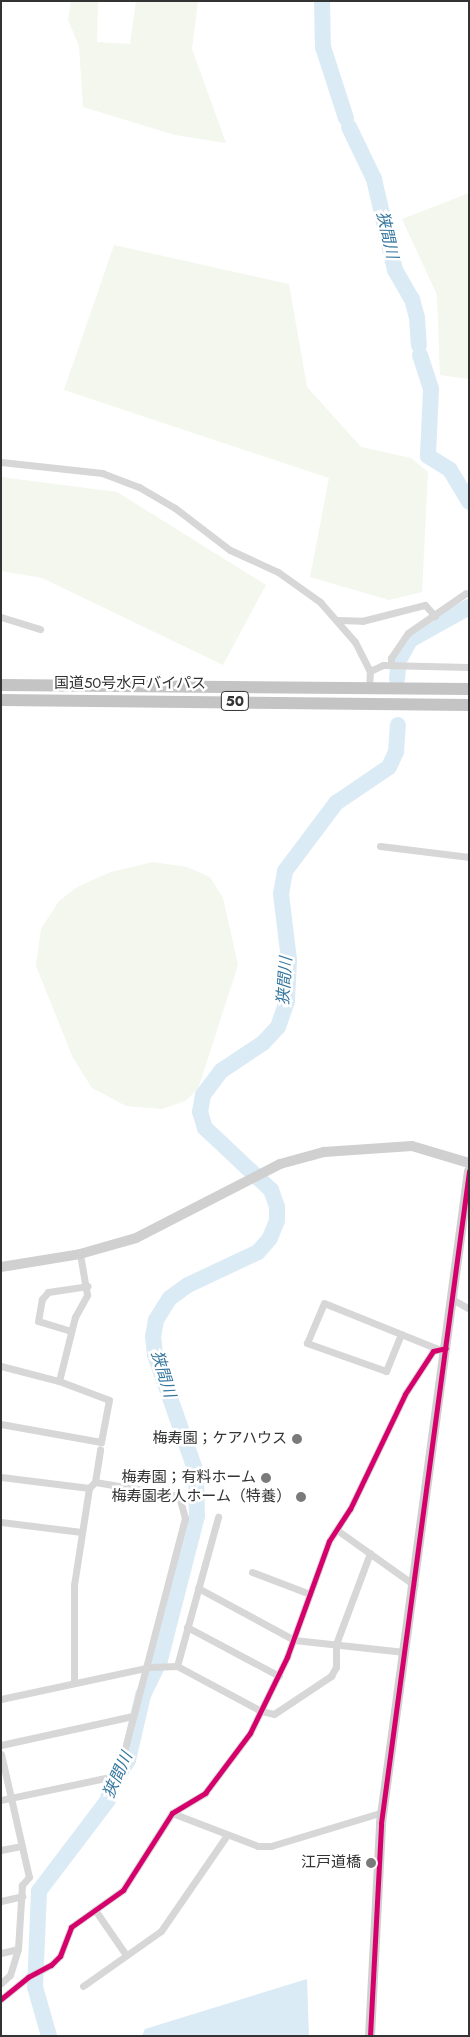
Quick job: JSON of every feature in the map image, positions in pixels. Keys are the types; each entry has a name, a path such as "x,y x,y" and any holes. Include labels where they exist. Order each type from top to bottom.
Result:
{"highway":[{"name":"国道50号水戸バイパス","path":"1,686 469,689"},
{"name":"国道50号水戸バイパス","path":"1,700 469,705"}],"street":[{"path":"1,462 102,474 124,480 175,508 230,550 278,572 320,602 339,620 370,671 369,689"},
{"path":"391,664 391,658 408,633 466,593"},
{"path":"339,620 362,621 425,605 435,616"},
{"path":"1,617 40,629"},
{"path":"370,671 391,664 469,667"},
{"path":"380,846 469,858"},
{"path":"1,1267 80,1254 155,1230 280,1164 324,1152 387,1146 429,1149 469,1163"},
{"path":"370,2036 375,1900 383,1812 414,1585 442,1349 452,1299 469,1172"},
{"path":"59,1380 75,1316 87,1296 88,1286 80,1254"},
{"path":"71,1331 38,1321 42,1299 48,1292 88,1286"},
{"path":"452,1299 469,1309"},
{"path":"401,1334 386,1371 307,1343 324,1302 442,1349"},
{"path":"1,1998 60,1956 71,1928 123,1890 172,1813 205,1793 250,1733 279,1676 294,1640 329,1541 337,1530 405,1394 433,1351 442,1349"},
{"path":"1,1366 59,1380 108,1400 101,1442 1,1424"},
{"path":"74,1683 74,1585 81,1532 100,1449"},
{"path":"1,1477 92,1485 180,1496 185,1518 148,1668 122,1760 110,1778 1,1800"},
{"path":"177,1666 218,1517"},
{"path":"1,1522 81,1532"},
{"path":"337,1530 414,1585"},
{"path":"1,1699 148,1668 177,1666 261,1711 274,1714 330,1676 336,1667 336,1644 370,1553"},
{"path":"252,1572 310,1594"},
{"path":"198,1588 294,1640 404,1652"},
{"path":"187,1627 279,1676"},
{"path":"1,1745 133,1716"},
{"path":"1,1754 29,1877 22,1885 18,1949 10,1975 1,1983"},
{"path":"172,1813 258,1846 271,1846 383,1812"},
{"path":"83,1986 161,1931 227,1834"},
{"path":"1,1850 21,1846"},
{"path":"1,1900 22,1896"},
{"path":"95,1910 126,1955"},
{"path":"1,1953 18,1949"}],"shaded area":[{"path":"71,1 98,1 97,42 130,44 136,1 198,1 192,49 226,143 175,135 83,107 79,46 68,20"},
{"path":"469,193 469,379 440,375 437,295 402,219"},
{"path":"114,245 289,284 307,387 361,447 411,458 428,472 422,592 389,600 310,577 329,478 64,390"},
{"path":"1,477 117,492 266,585 223,665 42,578 1,571"},
{"path":"153,862 187,867 210,877 223,898 238,965 198,1089 185,1101 162,1109 126,1106 92,1088 73,1058 36,966 41,929 59,901 77,887 111,872"},
{"path":"307,1979 309,2036 142,2036 145,2029"}],"waterway":[{"name":"狭間川","path":"322,1 323,47 346,118"},
{"name":"狭間川","path":"349,127 374,179 395,270 412,299 417,318 419,345"},
{"name":"狭間川","path":"420,355 431,389 428,456 450,470 469,502"},
{"name":"狭間川","path":"399,660 410,640 469,607"},
{"name":"狭間川","path":"397,679 398,668"},
{"name":"狭間川","path":"49,2036 35,1987 39,1891 108,1800 110,1787 128,1760 143,1695 160,1660 197,1516 196,1472 155,1355 153,1337 156,1320 170,1298 188,1285 258,1252 270,1238 277,1221 277,1207 271,1190 205,1128 200,1112 203,1095 221,1071 263,1043 278,1027 287,1001 289,960 281,894 285,871 336,803 389,767 396,752 398,725"}],"cycle path":[{"path":"370,2036 381,1823 469,1171"},
{"path":"1,1999 28,1977 51,1965 60,1956 71,1927 123,1890 172,1813 205,1793 250,1733 287,1657 329,1541 350,1509 405,1394 433,1351 446,1348"}],"place":[{"name":"梅寿園；ケアハウス","path":"297,1439"},
{"name":"梅寿園；有料ホーム","path":"266,1478"},
{"name":"梅寿園老人ホーム（特養）","path":"301,1497"},
{"name":"江戸道橋","path":"371,1863"}]}
